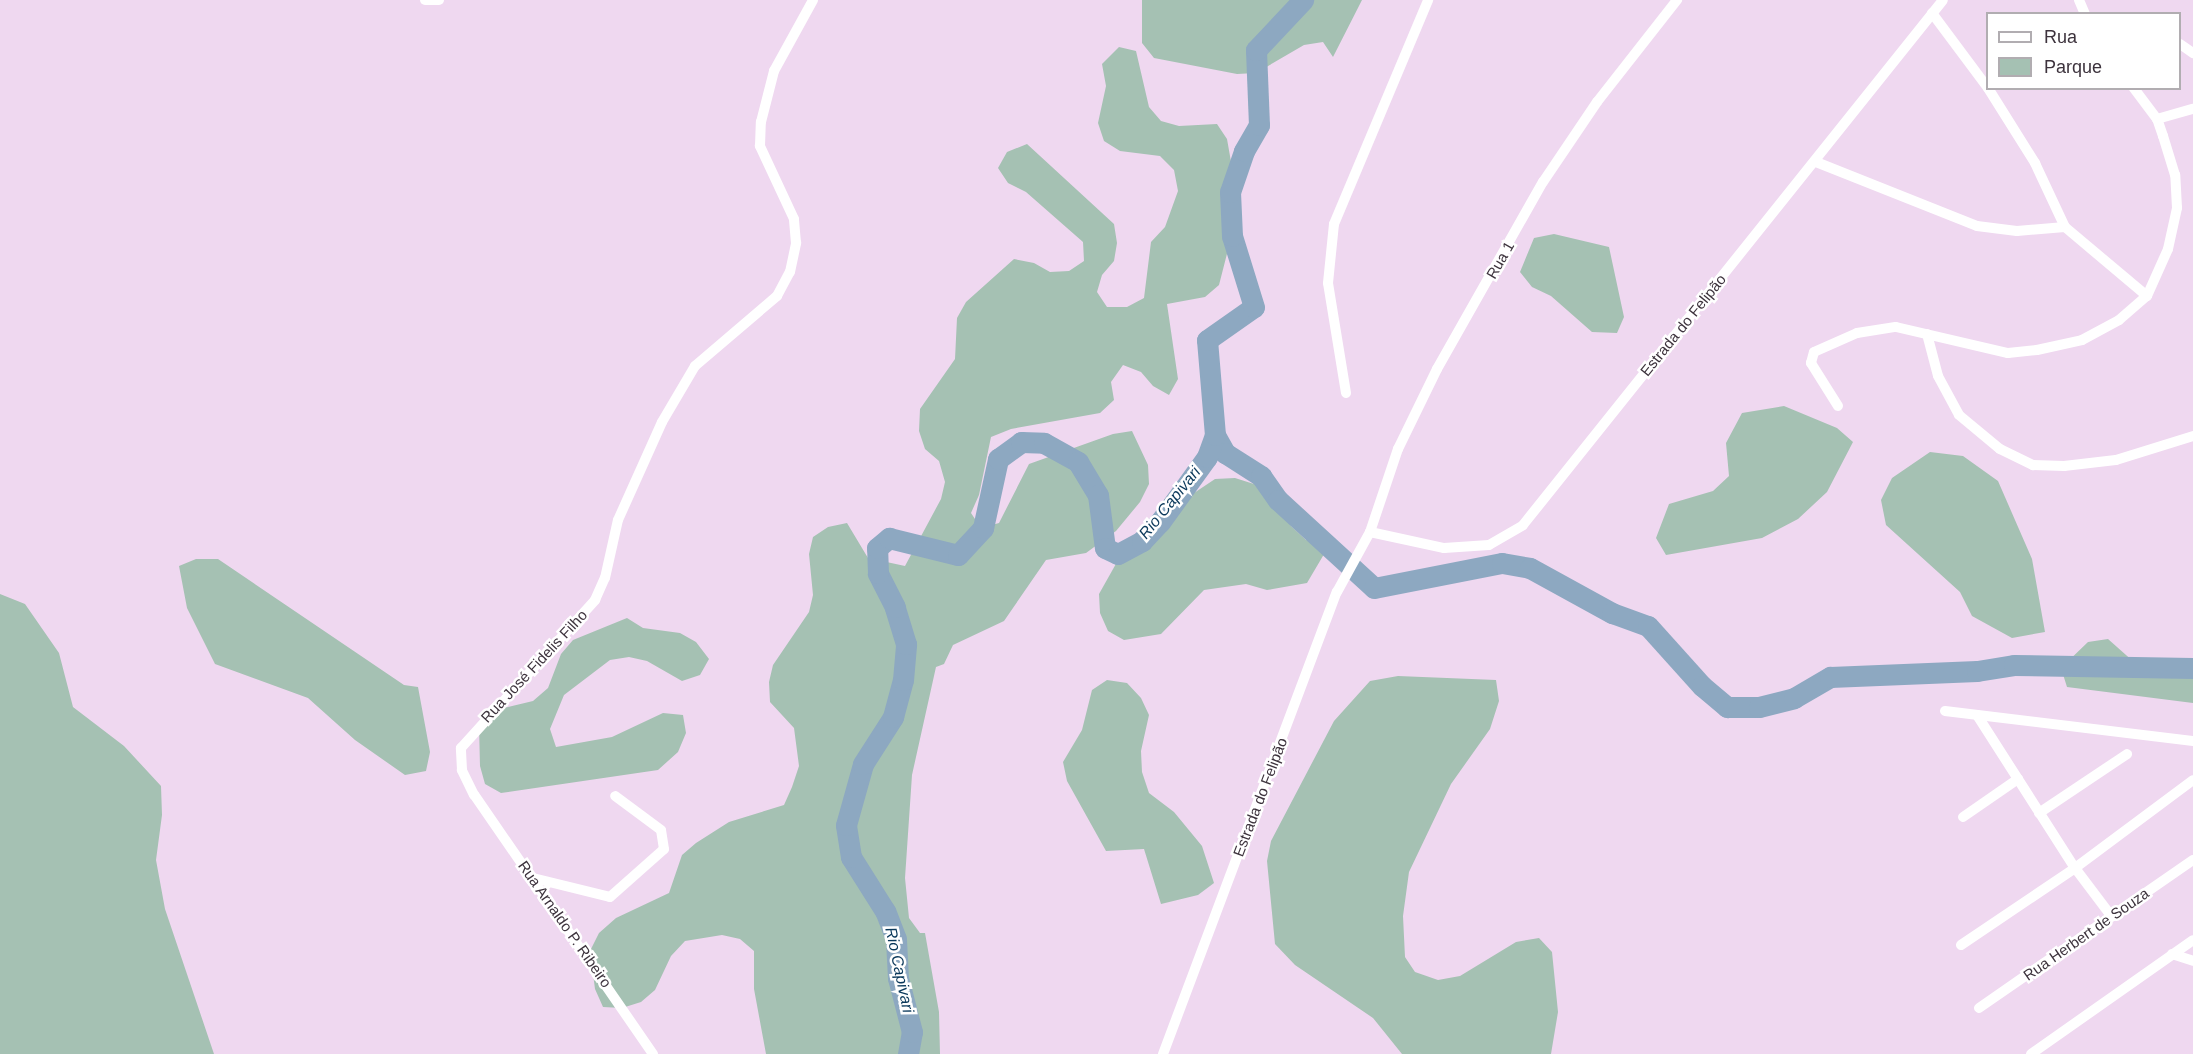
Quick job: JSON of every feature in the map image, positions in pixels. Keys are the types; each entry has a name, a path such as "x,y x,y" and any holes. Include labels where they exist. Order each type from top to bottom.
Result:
{"street":[{"path":"425,0 439,0"},
{"name":"Rua José Fidelis Filho","path":"474,795 462,770 461,748 595,600 637,470 673,403 695,366 777,296 790,272 796,243 794,219 760,146 761,122 774,71 813,0"},
{"path":"1346,393 1328,283 1334,224 1428,0"},
{"name":"Rua 1","path":"1364,544 1398,449 1437,369 1543,182 1597,102 1677,0"},
{"name":"Estrada do Felipão","path":"1370,532 1444,548 1489,545 1524,525 1943,0"},
{"path":"1932,14 1986,85"},
{"path":"1989,90 2035,163 2065,227 2146,296"},
{"path":"1838,405 1811,363 1814,352 1857,333 1896,327 2008,353 2037,350 2082,340 2119,320 2146,296 2168,249 2177,207 2175,175 2157,119 2135,90"},
{"path":"2157,119 2193,109"},
{"path":"1816,162 1977,226 2017,231 2065,227"},
{"path":"1927,334 1938,376 1959,415 2000,449 2033,465 2064,466 2116,460 2193,436"},
{"name":"Estrada do Felipão","path":"1163,1054 1337,592 1364,544"},
{"path":"1945,711 2193,741"},
{"path":"1977,715 2075,868 2112,917"},
{"path":"2039,813 2127,754"},
{"path":"1963,817 2018,779"},
{"path":"1961,945 2075,868 2193,780"},
{"name":"Rua Arnaldo P. Ribeiro","path":"474,795 652,1054"},
{"path":"532,878 610,897 664,849 661,830 615,796"},
{"name":"Rua Herbert de Souza","path":"1979,1008 2193,860"},
{"path":"2031,1054 2193,940"},
{"path":"2172,954 2193,961"}],"green space":[{"path":"1142,0 1362,0 1333,57 1323,42 1304,45 1256,73 1237,74 1154,58 1142,43"},
{"path":"1119,47 1136,51 1149,107 1161,121 1179,126 1217,124 1227,139 1239,207 1219,285 1205,297 1167,304 1178,379 1169,395 1153,386 1141,372 1123,365 1111,382 1114,400 1100,413 1011,429 991,437 979,495 971,513 981,528 999,523 1029,464 1113,434 1132,431 1148,465 1149,484 1140,502 1116,531 1086,553 1046,560 1004,621 953,645 944,664 936,667 912,775 905,878 909,918 920,933 925,933 939,1012 940,1054 766,1054 754,989 754,951 740,939 722,935 685,941 671,956 655,990 641,1002 622,1008 603,1007 595,989 590,951 599,933 616,918 669,893 682,855 696,843 729,822 784,805 799,766 794,728 770,702 769,682 773,665 809,612 813,595 809,554 813,537 828,527 847,523 868,558 905,566 941,499 945,482 939,461 925,449 919,431 920,409 955,359 957,318 966,302 1014,259 1034,263 1050,272 1069,271 1084,261 1083,242 1026,192 1008,183 998,168 1007,152 1027,144 1114,224 1117,243 1114,261 1102,275 1097,292 1107,307 1127,307 1144,298 1151,242 1165,227 1178,191 1174,170 1160,156 1120,151 1104,141 1098,123 1106,86 1102,64"},
{"path":"1554,234 1609,247 1624,317 1617,333 1592,332 1551,296 1532,287 1520,272 1534,238"},
{"path":"1784,406 1837,428 1853,442 1827,492 1798,519 1762,538 1666,555 1656,538 1669,504 1713,491 1729,476 1726,443 1742,413"},
{"path":"1930,452 1963,456 1998,481 2032,559 2045,632 2012,638 1972,616 1960,592 1886,525 1881,500 1892,478"},
{"path":"1235,478 1273,490 1291,526 1306,540 1330,544 1307,583 1267,590 1246,584 1204,590 1161,634 1124,640 1108,631 1100,613 1099,594 1117,562 1194,493 1215,479"},
{"path":"196,559 218,559 404,685 418,687 430,752 426,771 405,775 355,740 308,698 215,664 187,608 179,566"},
{"path":"0,594 25,604 59,653 73,707 124,746 161,786 162,815 156,860 165,909 214,1054 0,1054"},
{"path":"627,618 643,628 680,633 696,642 709,659 700,675 682,681 647,661 629,657 610,660 564,695 550,729 556,747 612,737 663,713 683,715 686,733 678,752 658,770 501,793 485,784 480,766 479,725 496,710 533,701 548,688 561,654 573,640"},
{"path":"2108,639 2135,663 2193,668 2193,703 2067,687 2061,668 2088,642"},
{"path":"1398,676 1496,680 1499,701 1490,729 1451,784 1409,872 1403,916 1405,957 1415,972 1438,980 1460,976 1516,942 1539,938 1552,952 1558,1012 1551,1054 1402,1054 1373,1018 1295,965 1275,944 1267,861 1271,841 1334,721 1370,681"},
{"path":"1107,680 1127,683 1141,698 1149,715 1141,751 1142,772 1149,793 1174,812 1202,846 1214,883 1198,895 1161,904 1144,849 1106,851 1067,781 1063,762 1082,730 1092,690"}],"waterway":[{"name":"Rio Capivari","path":"908,1054 912,1032 898,978 896,939 885,911 851,857 846,825 863,764 893,717 903,680 906,644 895,607 878,573 877,548 889,538 958,555 983,528 998,459 1021,442 1044,443 1078,462 1098,495 1105,548 1118,554 1142,541 1160,522 1207,457 1215,435 1207,340 1254,307 1232,236 1230,192 1244,151 1259,125 1256,50 1303,0"},
{"path":"1215,435 1225,453 1261,476 1278,500 1374,588 1502,563 1530,568 1612,613 1648,626 1702,686 1727,707 1759,707 1794,698 1830,677 1977,671 2014,665 2193,668"}]}
